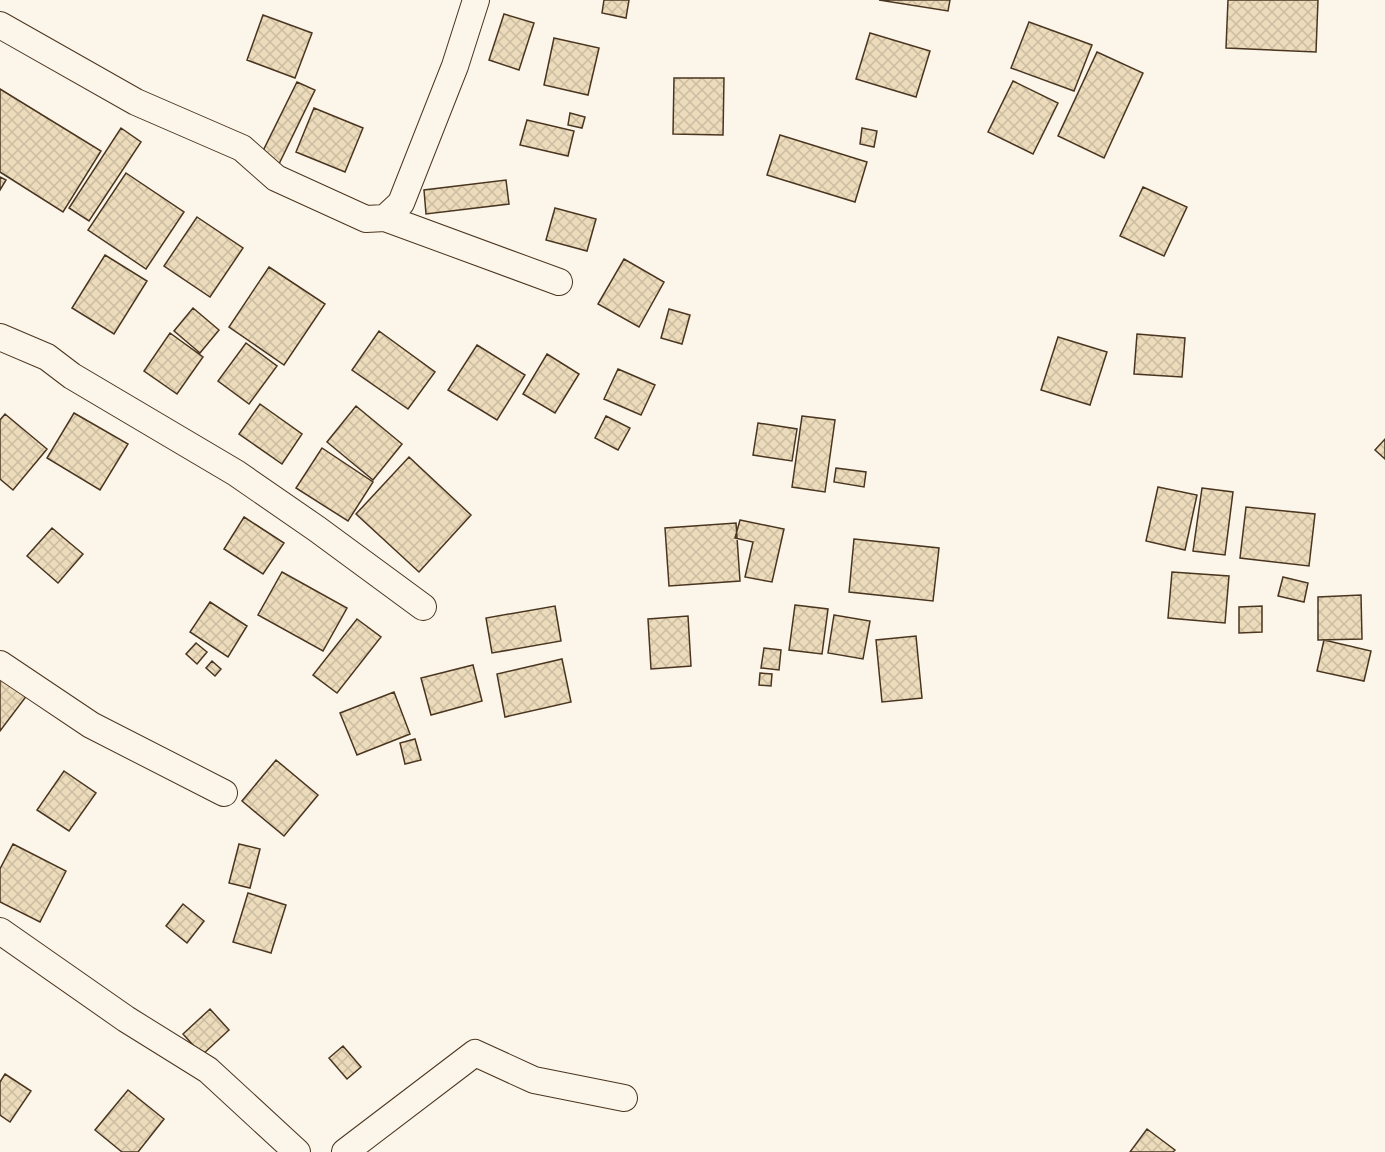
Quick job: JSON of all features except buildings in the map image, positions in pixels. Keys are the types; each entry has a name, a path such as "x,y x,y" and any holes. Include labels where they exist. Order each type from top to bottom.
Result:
{"street":[{"path":"385,218 401,203 455,66 476,0"},
{"path":"0,26 136,102 242,148 276,178 366,219 385,218 559,282"},
{"path":"0,337 47,357 72,376 236,473 423,607"},
{"path":"0,664 91,725 224,793"},
{"path":"0,931 126,1019 208,1070 297,1152"},
{"path":"345,1152 475,1053 534,1080 624,1098"}]}
